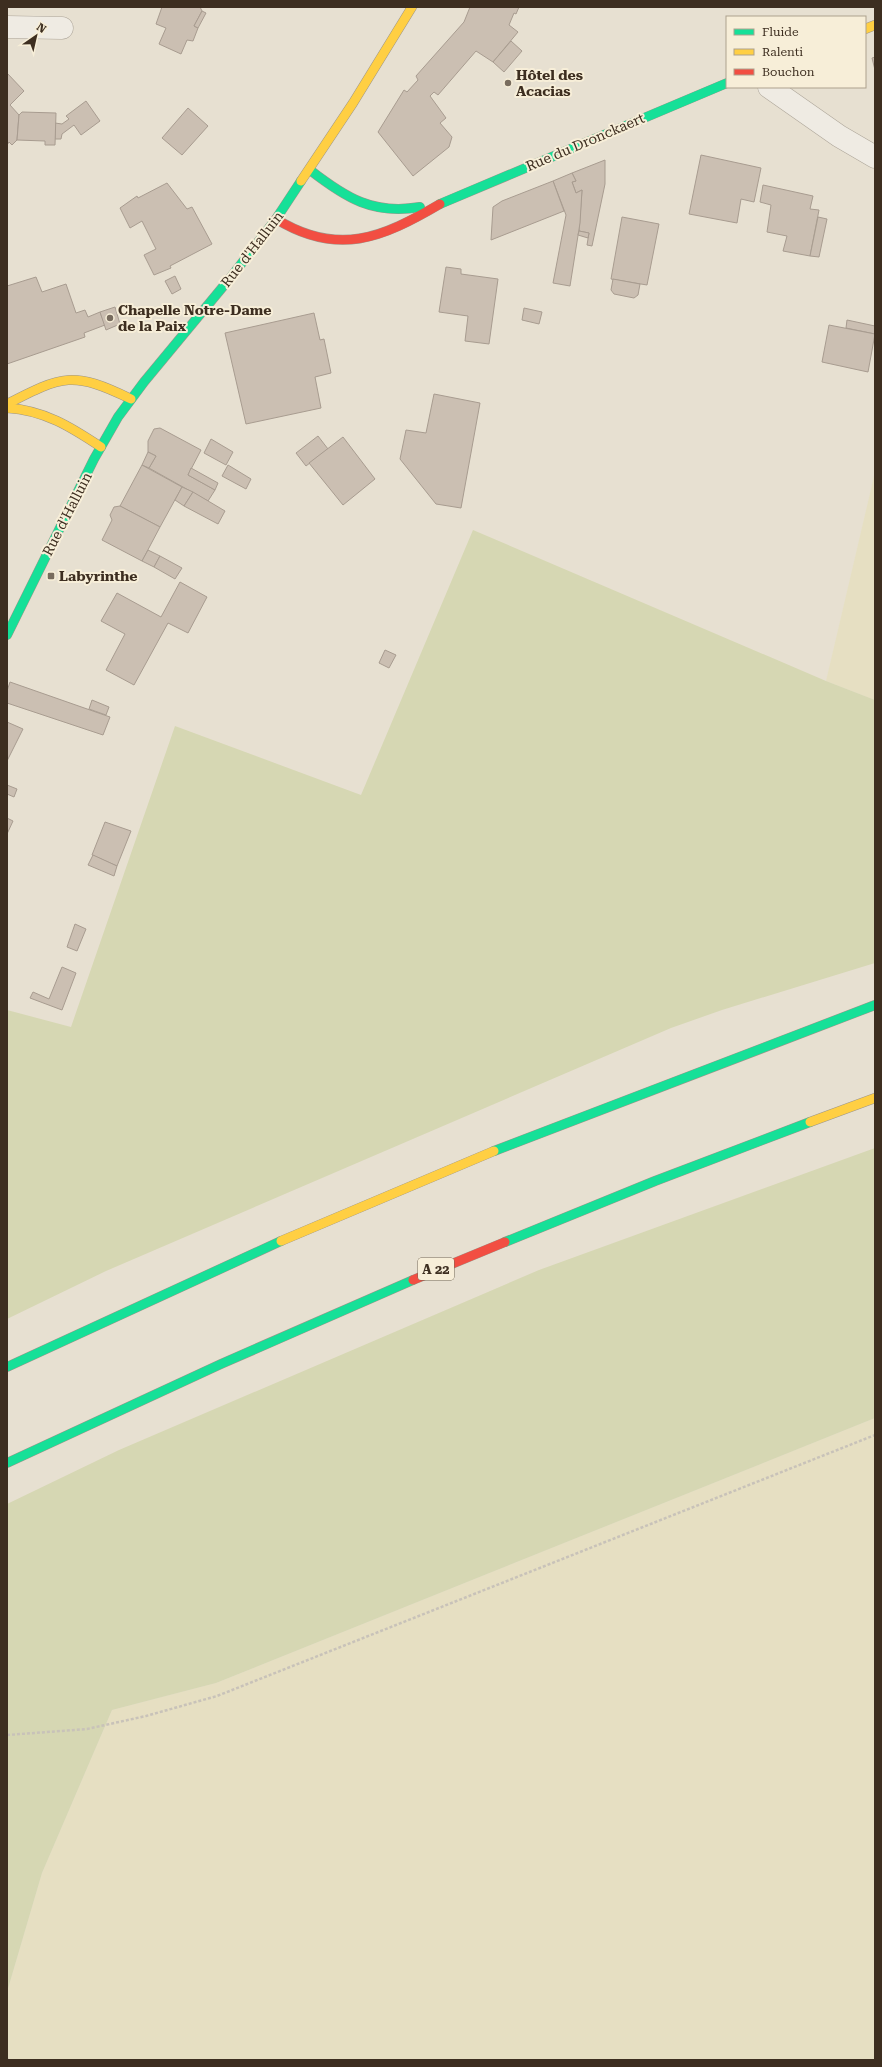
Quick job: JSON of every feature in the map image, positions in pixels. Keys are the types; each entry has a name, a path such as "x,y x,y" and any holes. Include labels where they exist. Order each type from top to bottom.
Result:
{"main road":[{"name":"Rue d'Halluin","path":"7,635 101,447 131,399 231,277 276,219 310,170 391,44 412,7"},
{"name":"Rue du Dronckaert","path":"276,219 289,227 319,239 351,240 374,234 417,217 443,202 726,83"},
{"name":"Rue du Dronckaert","path":"310,170 337,190 370,207 392,211 416,208 443,202"},
{"path":"7,404 40,387 58,381 70,380 101,385 131,399"},
{"path":"7,408 35,410 48,415 101,447"},
{"path":"7,1367 306,1230 425,1179 562,1124 875,1005"},
{"name":"A 22","path":"7,1463 178,1382 391,1288 620,1195 875,1098"}],"street":[{"path":"7,28 62,28"},
{"path":"770,88 839,136 875,157"}],"path":[{"path":"7,1735 87,1729 146,1716 217,1696 875,1435"}],"shaded area":[{"path":"875,472 875,700 826,681"},
{"path":"875,1418 875,2060 7,2060 7,1992 42,1873 112,1710 216,1683"}],"green space":[{"path":"473,530 826,681 875,700 875,963 722,1010 671,1028 106,1271 7,1319 7,1010 71,1027 175,726 361,795"},
{"path":"875,1148 875,1418 216,1683 112,1710 42,1873 7,1992 7,1504 119,1450 539,1270"}],"building":[{"path":"162,7 200,7 202,11 194,26 198,28 193,41 187,40 181,54 159,44 166,28 156,24"},
{"path":"470,7 519,7 516,14 514,13 509,25 518,32 493,62 476,51 438,95 434,92 430,96 446,118 440,123 452,137 449,147 413,176 378,132 404,90 407,92 418,80 416,76 464,22"},
{"path":"202,11 206,13 198,28 194,26"},
{"path":"511,41 522,51 504,72 493,62"},
{"path":"875,57 875,70 872,58"},
{"path":"7,73 24,91 10,105 19,115 17,140 12,145 9,142 7,145"},
{"path":"86,101 100,121 81,135 74,125 62,134 61,139 55,139 55,123 62,124 69,119 66,116"},
{"path":"188,108 208,126 182,155 162,138"},
{"path":"22,112 56,113 55,145 45,145 45,141 17,140 19,115"},
{"path":"701,155 761,168 754,202 741,199 737,223 689,214"},
{"path":"605,160 605,184 592,246 587,245 589,233 579,231 582,190 576,193 572,182 576,181 572,173"},
{"path":"572,173 576,181 572,182 576,193 582,190 580,223 570,286 553,283 566,215 553,181"},
{"path":"553,181 564,211 491,240 493,207 502,201"},
{"path":"167,183 187,209 192,207 212,244 170,266 171,268 154,275 144,255 156,249 142,221 130,228 120,208 137,196 138,198"},
{"path":"763,185 813,196 810,209 819,210 810,256 783,251 787,236 767,232 771,205 760,202"},
{"path":"622,217 659,224 647,285 611,279"},
{"path":"818,217 827,219 819,257 810,256"},
{"path":"579,231 589,233 588,238 578,235"},
{"path":"446,267 461,269 461,274 498,279 489,344 465,341 468,316 439,312"},
{"path":"175,276 181,289 172,294 165,281"},
{"path":"36,277 42,292 66,284 76,313 85,310 88,317 100,312 105,325 84,333 85,337 7,364 7,286"},
{"path":"613,279 640,284 638,295 634,298 614,294 611,290"},
{"name":"Chapelle Notre-Dame de la Paix","path":"115,307 120,324 106,330 100,312"},
{"path":"524,308 542,312 539,324 522,320"},
{"path":"314,313 320,340 324,339 331,373 315,377 321,408 246,424 225,333"},
{"path":"847,320 875,326 875,334 846,328"},
{"path":"829,325 875,334 868,372 822,362"},
{"path":"434,394 480,403 461,508 436,504 400,459 406,430 426,433"},
{"path":"160,428 201,450 188,475 215,490 208,501 149,468 156,456 148,452 148,441 154,429"},
{"path":"318,436 328,449 306,466 296,453"},
{"path":"343,437 375,479 343,505 309,463"},
{"path":"211,439 233,452 226,465 204,453"},
{"path":"148,452 156,456 149,468 142,465"},
{"path":"142,465 182,487 160,527 120,506"},
{"path":"228,465 251,479 246,489 222,476"},
{"path":"191,468 218,483 215,490 188,475"},
{"path":"182,487 193,492 184,506 175,500"},
{"path":"193,492 225,511 218,524 184,506"},
{"path":"120,506 160,527 142,561 102,540 112,520 110,515 114,507"},
{"path":"148,550 160,556 154,567 142,561"},
{"path":"160,556 182,568 175,579 154,567"},
{"path":"180,582 207,597 188,633 168,623 134,685 106,670 125,634 101,621 117,593 161,617"},
{"path":"385,650 396,655 389,668 379,663"},
{"path":"10,682 110,717 103,735 7,703 7,691"},
{"path":"92,700 109,707 106,715 89,709"},
{"path":"7,722 23,729 7,761"},
{"path":"7,785 17,789 14,797 7,794"},
{"path":"7,818 13,821 7,834"},
{"path":"105,822 131,831 117,866 92,855"},
{"path":"93,855 117,866 114,876 88,865"},
{"path":"75,924 86,929 77,951 67,947"},
{"path":"62,967 76,973 62,1010 30,998 33,992 49,999"}],"traffic: fast":[{"path":"440,204 726,83"},
{"path":"310,170 336,189 361,202 388,209 420,207"},
{"path":"7,635 94,459 118,417 144,382 231,277 276,219 301,181"},
{"path":"494,1151 875,1005"},
{"path":"505,1242 655,1181 810,1122"},
{"path":"7,1367 281,1241"},
{"path":"7,1463 221,1364 413,1280"}],"traffic: slow":[{"path":"301,181 353,103 412,7"},
{"path":"866,29 875,25"},
{"path":"7,404 42,387 68,380 95,384 131,399"},
{"path":"7,408 20,409 45,416 68,426 101,447"},
{"path":"810,1122 875,1098"},
{"path":"281,1241 494,1151"}],"traffic: jam":[{"path":"276,219 298,231 320,237 340,240 379,234 399,226 440,204"},
{"path":"413,1280 505,1242"}],"place":[{"name":"Hôtel des Acacias","path":"508,83"},
{"name":"Chapelle Notre-Dame de la Paix","path":"110,318"},
{"name":"Labyrinthe","path":"51,576"}]}
